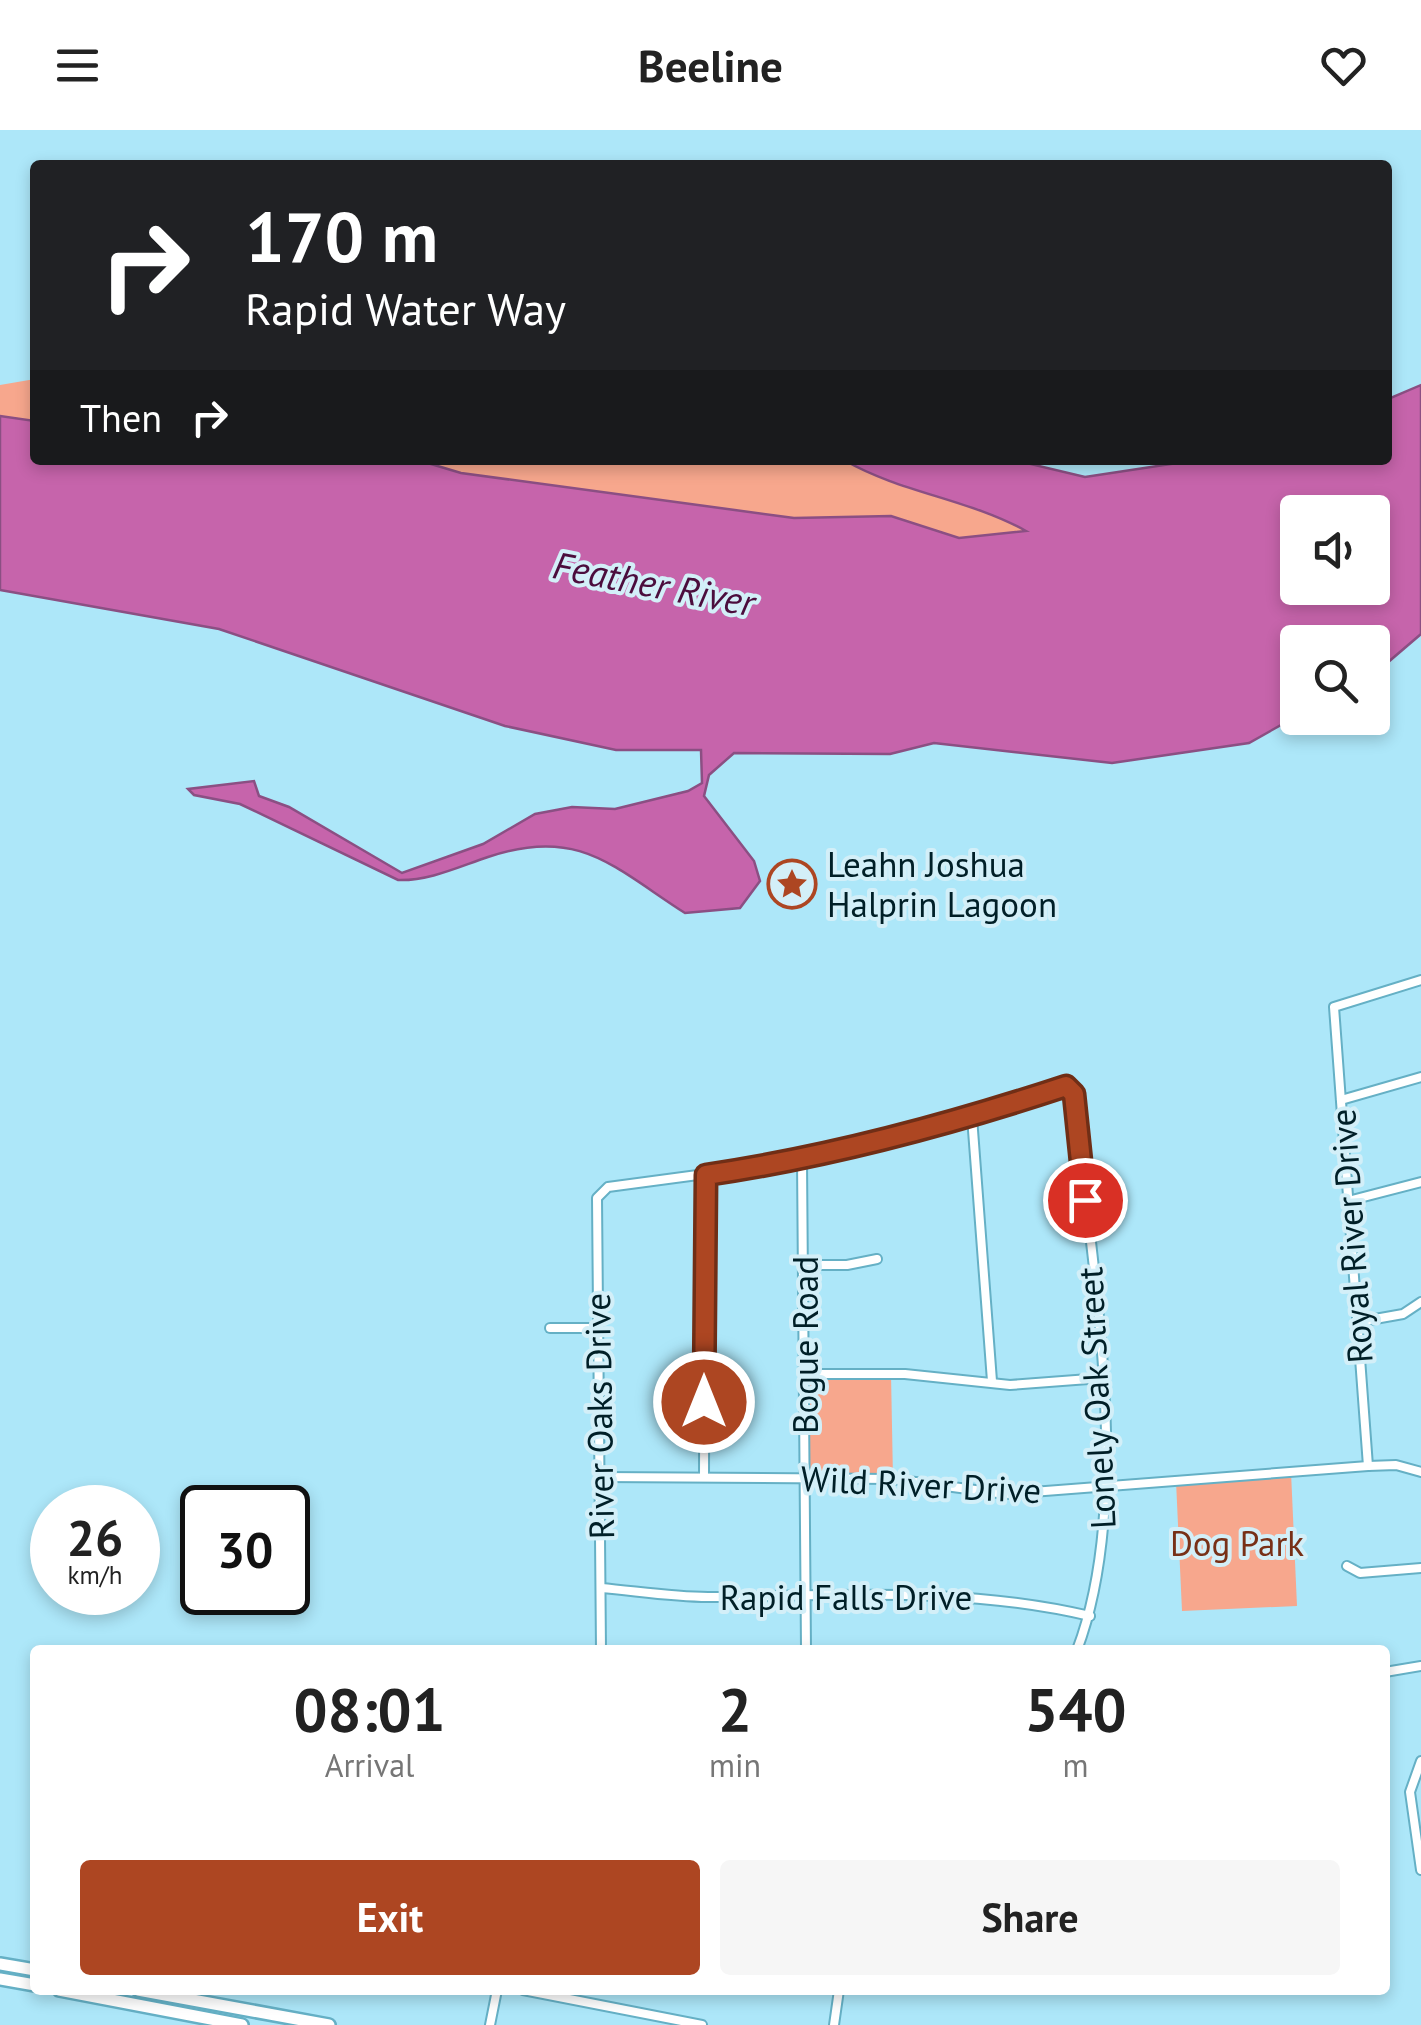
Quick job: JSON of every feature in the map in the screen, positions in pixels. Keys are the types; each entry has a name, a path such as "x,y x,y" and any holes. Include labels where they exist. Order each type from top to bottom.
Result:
{"main road":[{"path":"0,1964 30,1969"},
{"path":"0,1979 30,1985"},
{"path":"85,1995 242,2025"},
{"path":"165,1995 330,2025"}],"street":[{"name":"Royal River Drive","path":"1368,1466 1334,1006 1421,980"},
{"path":"1340,1100 1421,1077"},
{"name":"Lonely Oak Street","path":"972,1117 1066,1086 1074,1094 1102,1378 1106,1486 1102,1561 1090,1616 1079,1645"},
{"path":"704,1478 706,1175 802,1160 972,1117 992,1381"},
{"name":"Bogue Road","path":"802,1160 806,1264 806,1645"},
{"name":"River Oaks Drive","path":"601,1645 597,1198 608,1188 706,1175"},
{"path":"1348,1200 1421,1182"},
{"path":"806,1264 847,1265 877,1258"},
{"path":"1358,1322 1403,1314 1421,1302"},
{"path":"550,1328 598,1328"},
{"path":"806,1374 904,1374 1010,1385 1102,1378"},
{"name":"Wild River Drive","path":"600,1477 893,1478 1006,1494 1368,1466 1396,1465 1421,1472"},
{"path":"1348,1566 1360,1573 1421,1568"},
{"name":"Rapid Falls Drive","path":"601,1588 703,1597 806,1594 1020,1599 1090,1616"},
{"path":"1390,1671 1421,1666"},
{"path":"1421,1761 1410,1792 1421,1870"},
{"path":"490,2025 496,1995"},
{"path":"549,1995 702,2025"},
{"path":"834,2025 838,1995"}],"green space":[{"path":"30,380 30,435 0,432 0,385"},
{"path":"402,465 946,465 1064,526 926,557"},
{"path":"806,1374 891,1374 893,1479 805,1478"},
{"name":"Dog Park","path":"1291,1472 1297,1606 1182,1611 1176,1481"}],"water":[{"name":"Feather River","path":"1421,385 1421,634 1390,660 1390,625 1280,625 1280,726 1249,743 1112,763 934,743 890,754 734,753 709,775 704,796 754,861 760,881 740,908 685,913 594,856 547,846 488,857 432,876 398,880 240,804 194,795 188,789 254,781 259,796 289,807 402,873 483,844 535,814 572,807 615,809 688,791 702,783 701,750 616,750 505,726 219,629 0,590 0,416 30,420 30,465 434,465 461,473 794,518 891,516 959,538 1026,531 854,465 1035,465 1085,477 1164,465 1392,465 1392,397"}],"place":[{"name":"Leahn Joshua Halprin Lagoon","path":"792,884"}],"route":[{"path":"704,1402 706,1175 802,1160 972,1117 1066,1086 1074,1094 1085,1200"}]}
